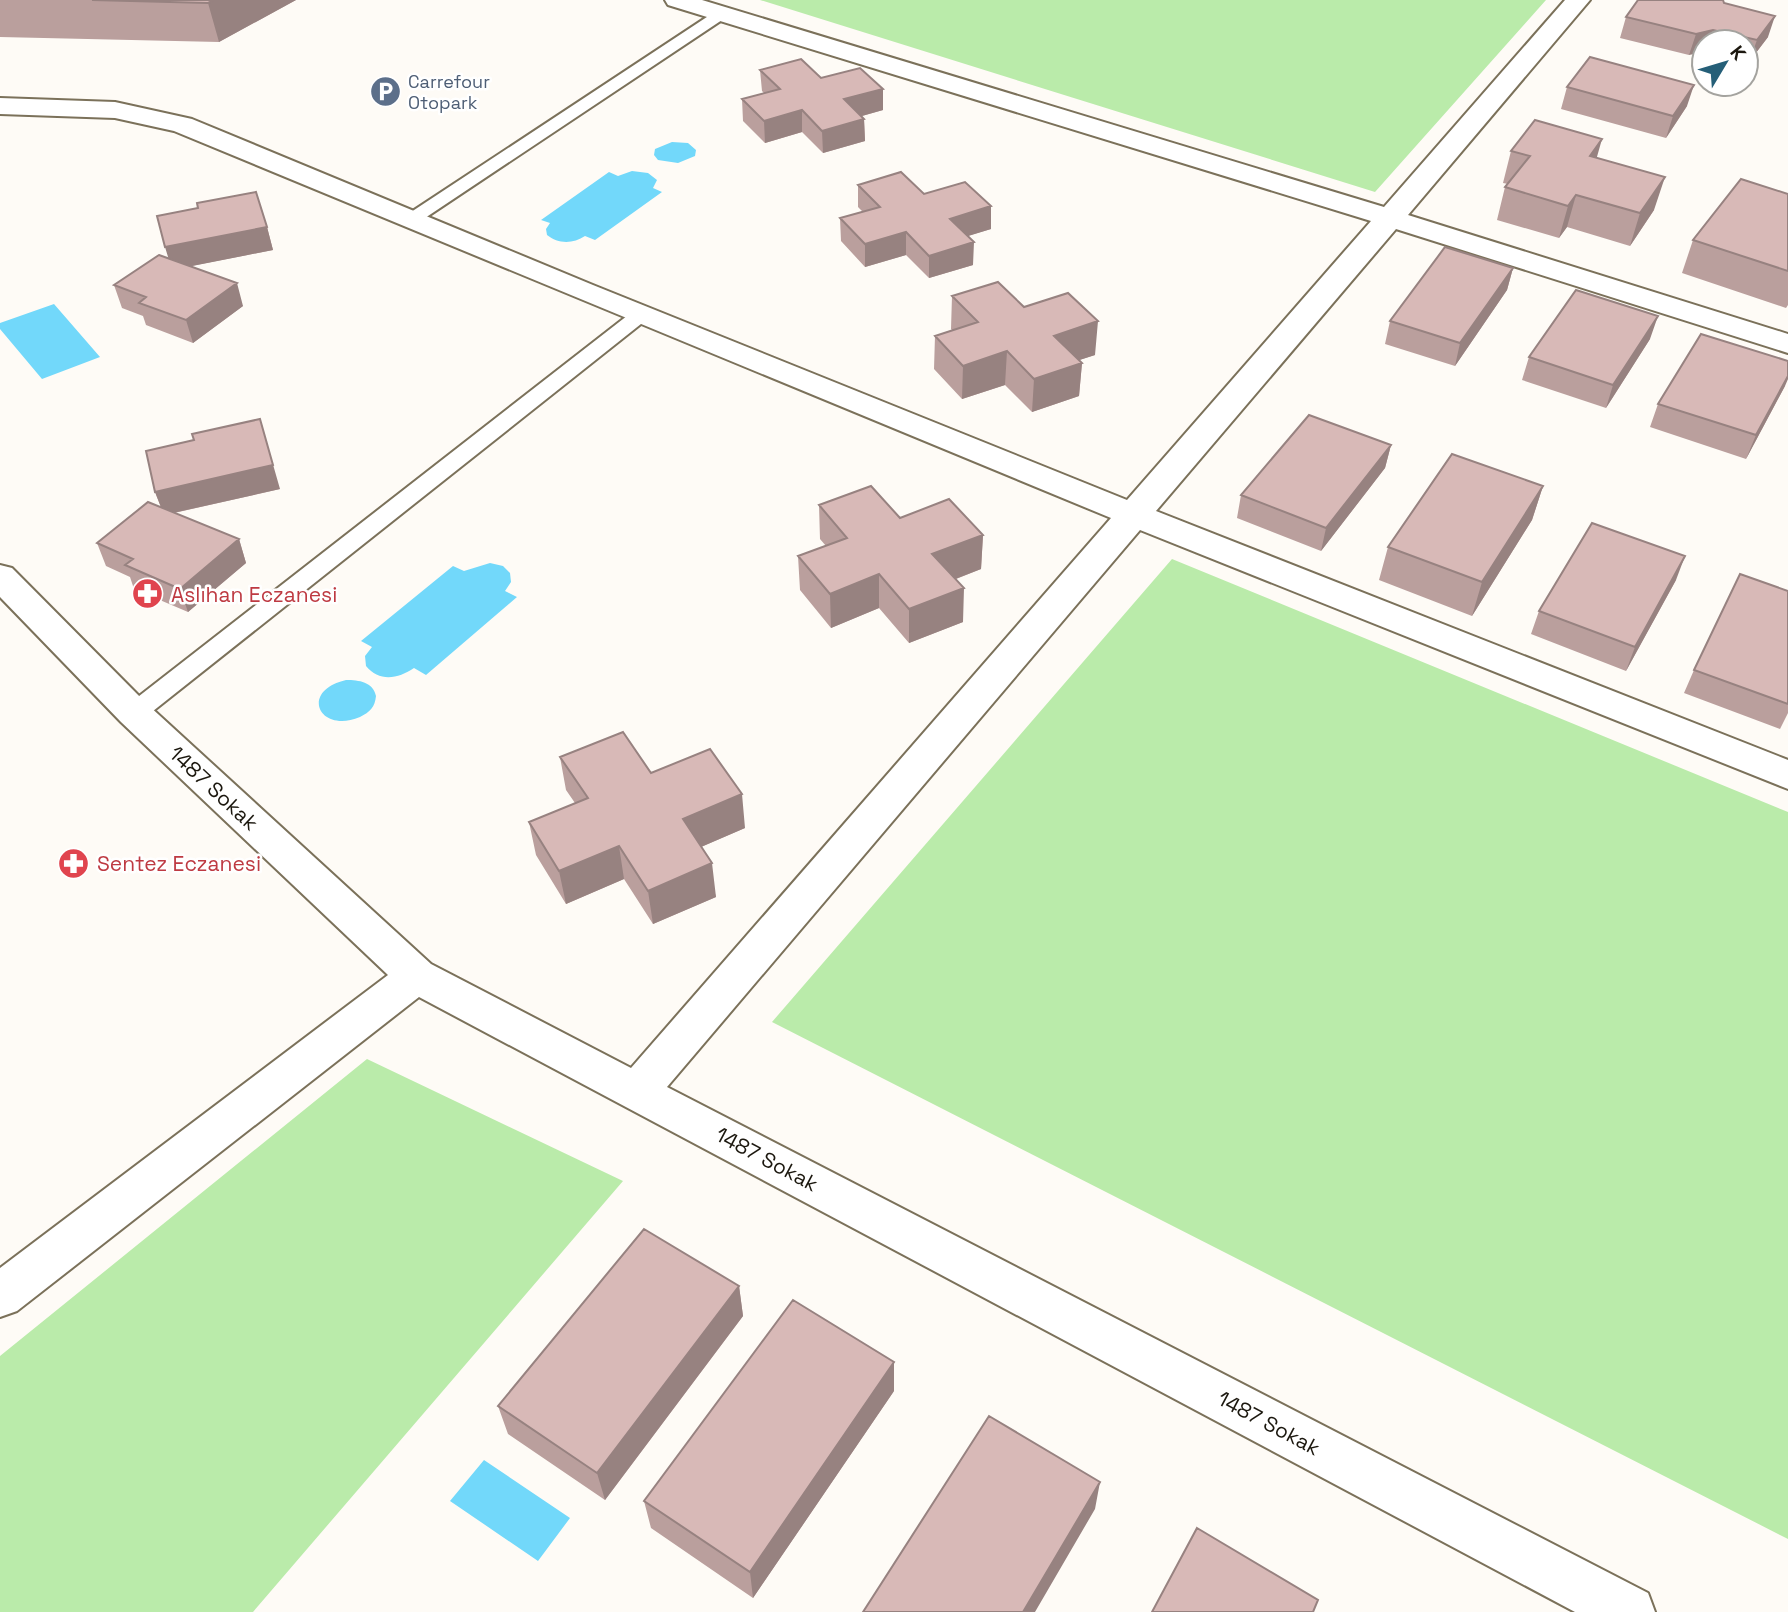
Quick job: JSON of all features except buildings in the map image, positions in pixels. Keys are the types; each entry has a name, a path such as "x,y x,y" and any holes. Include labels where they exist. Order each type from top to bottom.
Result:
{"street":[{"path":"677,0 1390,218 1788,344"},
{"path":"637,1091 1578,0"},
{"path":"0,106 129,110 156,115 639,316 1133,516 1788,775"},
{"name":"1487 Sokak","path":"0,576 134,713 416,976 1629,1612"},
{"path":"0,1296 416,976"}],"lane":[{"path":"409,220 719,14"},
{"path":"134,713 639,316"}],"green space":[{"path":"760,0 1546,0 1375,192"},
{"path":"1172,559 1788,812 1788,1539 772,1022"},
{"path":"367,1059 623,1181 253,1612 0,1612 0,1356"}],"water":[{"path":"672,142 688,143 696,150 695,156 678,163 658,160 654,155 655,149"},
{"path":"632,171 648,173 657,180 653,188 662,192 595,240 585,236 566,242 547,235 546,229 550,223 541,220 609,172 618,176"},
{"path":"54,304 100,357 42,379 0,329 0,323"},
{"path":"490,563 503,566 510,573 511,582 505,591 517,597 426,675 414,668 402,675 383,677 366,666 365,656 372,647 361,641 453,566 464,571"},
{"path":"346,680 369,685 376,696 374,703 369,711 360,717 346,721 334,720 325,716 319,701 331,685"},
{"path":"484,1460 570,1518 538,1561 450,1501"}],"place":[{"name":"Carrefour Otopark","path":"385,91"},
{"name":"Aslıhan Eczanesi","path":"148,594"},
{"name":"Sentez Eczanesi","path":"74,863"}]}
